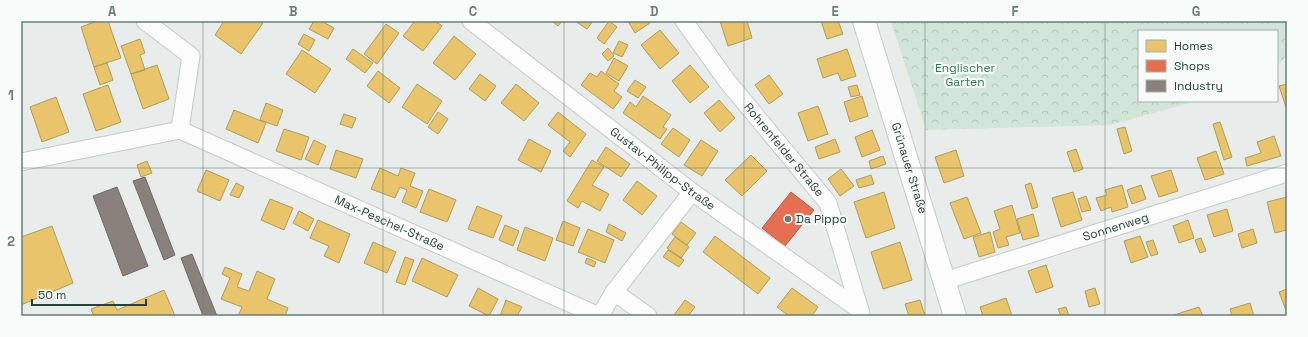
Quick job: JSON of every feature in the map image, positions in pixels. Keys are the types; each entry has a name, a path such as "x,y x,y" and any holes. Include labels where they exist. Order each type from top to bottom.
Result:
{"street":[{"path":"21,162 180,130 191,56 145,21"},
{"name":"Gustav-Philipp-Straße","path":"471,21 692,192 861,313"},
{"name":"Rohrenfelder Straße","path":"684,21 727,81 828,203 861,313"},
{"name":"Grünauer Straße","path":"864,21 955,316"},
{"name":"Max-Peschel-Straße","path":"180,130 600,316 614,292 692,192"},
{"name":"Sonnenweg","path":"944,281 1287,173"},
{"path":"614,292 648,316"}],"green space":[{"name":"Englischer Garten","path":"891,21 1287,21 1287,55 1278,65 1278,30 1138,30 1138,102 1193,102 1110,125 926,130"}],"building: Homes":[{"path":"97,21 108,21 121,58 94,67 81,27"},
{"path":"224,21 259,21 263,23 241,54 215,35"},
{"path":"314,21 321,21 334,28 328,39 309,29"},
{"path":"415,21 435,21 442,26 423,51 403,36"},
{"path":"552,21 562,21 558,26"},
{"path":"575,21 593,21 587,29"},
{"path":"609,21 617,27 604,44 597,38"},
{"path":"628,21 649,21 650,23 635,33"},
{"path":"720,21 747,21 752,38 728,46"},
{"path":"821,21 838,21 843,34 827,39"},
{"path":"386,24 399,33 377,64 364,54"},
{"path":"660,30 679,53 660,69 641,45"},
{"path":"304,34 315,40 309,51 298,44"},
{"path":"454,36 476,54 455,80 433,63"},
{"path":"140,39 145,53 140,55 145,70 131,74 121,46"},
{"path":"619,41 628,45 622,57 613,53"},
{"path":"608,48 614,56 608,61 602,54"},
{"path":"353,49 373,63 365,73 346,59"},
{"path":"847,49 856,76 841,81 838,73 823,78 817,59"},
{"path":"302,50 331,69 315,93 286,74"},
{"path":"614,58 628,66 619,81 606,73"},
{"path":"107,63 113,80 100,85 94,67"},
{"path":"157,65 169,99 143,109 131,74"},
{"path":"690,65 709,87 690,103 672,81"},
{"path":"378,71 400,88 389,103 367,86"},
{"path":"601,71 619,84 614,91 622,97 613,109 581,85 590,73 597,77"},
{"path":"480,74 496,86 485,101 469,89"},
{"path":"769,75 783,94 769,104 755,85"},
{"path":"635,80 646,87 638,98 627,91"},
{"path":"417,84 442,101 427,124 402,107"},
{"path":"516,84 539,103 524,121 501,103"},
{"path":"1287,84 1287,110 1279,86"},
{"path":"108,85 121,122 96,131 83,94"},
{"path":"857,85 860,95 851,97 848,87"},
{"path":"643,96 671,115 663,127 667,129 660,139 623,113 630,102 636,107"},
{"path":"862,96 868,116 850,122 844,102"},
{"path":"56,97 69,132 42,142 30,107"},
{"path":"719,100 735,118 720,132 704,113"},
{"path":"266,103 283,110 277,126 260,120"},
{"path":"818,106 828,134 808,141 798,113"},
{"path":"234,110 266,123 258,143 226,129"},
{"path":"438,112 448,119 438,134 428,127"},
{"path":"558,112 586,134 570,157 563,151 570,142 548,125"},
{"path":"344,114 356,118 352,128 340,124"},
{"path":"1220,122 1232,157 1224,160 1213,124"},
{"path":"1125,127 1132,151 1124,154 1117,129"},
{"path":"673,128 690,140 679,157 661,144"},
{"path":"284,129 309,137 301,160 276,151"},
{"path":"872,130 880,150 862,157 855,137"},
{"path":"1274,136 1281,156 1247,166 1245,158 1261,153 1257,142"},
{"path":"529,139 551,151 541,172 518,160"},
{"path":"835,139 840,152 819,159 815,147"},
{"path":"314,140 326,146 318,165 305,159"},
{"path":"701,140 718,151 702,176 684,165"},
{"path":"606,147 630,164 621,177 597,161"},
{"path":"1076,149 1083,169 1074,172 1067,152"},
{"path":"336,150 363,159 356,178 330,169"},
{"path":"956,150 964,176 944,183 935,157"},
{"path":"1216,151 1224,174 1205,180 1197,158"},
{"path":"751,155 767,171 742,196 725,180"},
{"path":"883,156 886,164 871,169 869,161"},
{"path":"592,160 604,167 592,185 609,194 600,211 582,201 578,208 567,201"},
{"path":"147,161 152,173 141,177 137,165"},
{"path":"380,168 398,176 401,168 415,173 410,186 423,191 416,208 402,202 407,190 400,187 395,198 371,189"},
{"path":"841,169 854,186 840,196 828,179"},
{"path":"206,170 229,180 220,201 197,191"},
{"path":"1171,170 1178,191 1159,197 1151,176"},
{"path":"871,175 874,184 859,188 856,180"},
{"path":"637,181 657,196 642,215 623,200"},
{"path":"236,183 244,187 239,198 230,195"},
{"path":"1031,183 1038,207 1032,209 1025,185"},
{"path":"1122,185 1128,207 1112,212 1111,207 1101,211 1096,198 1107,195 1105,190"},
{"path":"1141,185 1146,199 1132,204 1127,190"},
{"path":"429,189 456,200 447,222 420,212"},
{"path":"884,192 895,228 866,238 854,202"},
{"path":"1073,192 1082,220 1061,227 1052,198"},
{"path":"1086,196 1091,210 1082,212 1078,199"},
{"path":"967,197 981,233 964,239 950,203"},
{"path":"1287,197 1287,230 1275,233 1267,202"},
{"path":"270,199 293,208 284,230 261,220"},
{"path":"1012,205 1020,233 1006,237 1009,245 998,248 993,232 1000,229 994,211"},
{"path":"477,206 502,216 493,238 468,229"},
{"path":"1227,209 1233,231 1214,237 1207,215"},
{"path":"299,211 314,219 308,231 293,223"},
{"path":"1033,214 1039,236 1023,240 1017,219"},
{"path":"318,220 350,234 339,263 324,256 329,246 310,238"},
{"path":"1188,220 1194,238 1179,243 1173,226"},
{"path":"563,221 580,228 573,246 556,240"},
{"path":"681,222 696,233 687,245 672,234"},
{"path":"609,224 626,233 622,241 606,232"},
{"path":"505,225 519,231 513,246 499,240"},
{"path":"52,226 73,283 21,305 21,237"},
{"path":"525,227 553,238 545,261 517,250"},
{"path":"588,229 614,240 605,263 578,252"},
{"path":"1253,229 1257,243 1242,248 1238,234"},
{"path":"990,232 995,252 979,257 973,237"},
{"path":"715,236 770,278 758,294 703,252"},
{"path":"1140,236 1148,257 1131,263 1124,241"},
{"path":"675,237 689,247 681,258 667,248"},
{"path":"1201,238 1206,251 1200,253 1195,240"},
{"path":"1153,240 1158,254 1151,256 1146,242"},
{"path":"373,242 396,252 387,273 364,263"},
{"path":"900,242 912,280 883,289 871,252"},
{"path":"668,250 684,260 679,267 663,257"},
{"path":"405,257 414,260 405,285 396,282"},
{"path":"422,258 458,275 447,297 412,281"},
{"path":"587,258 596,262 594,267 585,263"},
{"path":"1046,265 1053,287 1036,293 1028,271"},
{"path":"225,267 242,274 237,287 249,291 257,271 275,279 267,299 288,308 285,316 238,316 242,307 221,299 230,278 222,274"},
{"path":"478,288 498,299 489,316 469,306"},
{"path":"792,288 818,307 812,316 789,316 777,307"},
{"path":"1095,288 1100,304 1089,307 1085,291"},
{"path":"1287,289 1287,313 1279,292"},
{"path":"164,290 175,316 94,316 91,309 113,301 117,310"},
{"path":"1006,298 1012,316 983,316 980,307"},
{"path":"506,300 522,307 517,316 500,316"},
{"path":"685,300 695,307 688,316 674,315"},
{"path":"920,300 925,316 909,316 905,304"},
{"path":"1250,303 1254,316 1232,316 1230,309"},
{"path":"1066,307 1069,316 1061,316 1058,309"},
{"path":"1199,307 1203,316 1174,316 1174,315"}],"building: Shops":[{"name":"Da Pippo","path":"791,192 814,210 785,246 762,228"}],"building: Industry":[{"path":"145,177 175,255 164,260 133,181"},
{"path":"117,187 148,266 123,276 93,196"},
{"path":"192,254 217,316 203,316 181,258"}],"place":[{"name":"Da Pippo","path":"788,219"}]}
